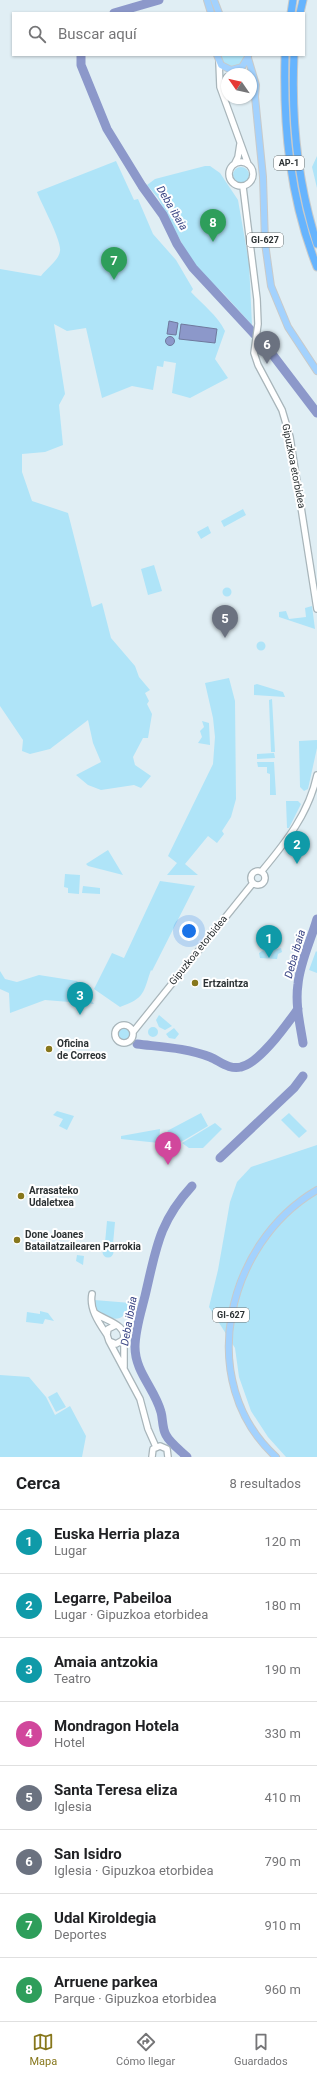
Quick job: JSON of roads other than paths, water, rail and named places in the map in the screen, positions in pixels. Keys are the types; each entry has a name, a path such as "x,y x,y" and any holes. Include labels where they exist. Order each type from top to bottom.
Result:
{"highway":[{"path":"287,12 289,0"},
{"path":"291,12 293,0"},
{"path":"300,12 303,0"},
{"name":"AP-1","path":"285,56 284,113 289,157 300,218 317,267"},
{"name":"AP-1","path":"294,56 292,111 295,150 300,184 317,244"}],"main road":[{"path":"207,0 212,12"},
{"path":"214,0 219,12"},
{"path":"217,56 219,62 224,68"},
{"name":"GI-627","path":"242,68 248,57"},
{"name":"GI-627","path":"248,57 251,68"},
{"name":"GI-627","path":"256,104 263,177 265,243 270,286 288,327 317,371"},
{"name":"GI-627","path":"276,1457 253,1431 243,1413 234,1391 229,1358 231,1318 240,1282 259,1246 288,1212 304,1197 317,1190"}],"street":[{"path":"219,62 221,90"},
{"path":"226,104 253,175 250,182 243,187 233,184 230,180 229,171 235,164 238,157 240,144"},
{"path":"235,164 242,162 248,164"},
{"name":"Gipuzkoa etorbidea","path":"243,187 257,299 258,324 255,345 256,360 282,410 290,437 317,609"},
{"path":"261,872 264,875 264,882 259,885 253,883 251,877 253,873 261,872 292,834 310,799 317,775"},
{"name":"Gipuzkoa etorbidea","path":"133,1032 253,883"},
{"name":"Gipuzkoa etorbidea","path":"128,1026 144,1017"},
{"path":"120,1026 128,1026 133,1032 131,1039 127,1043 122,1043 116,1040 114,1034 116,1029 120,1026"},
{"path":"92,1294 91,1305 94,1313 140,1399 148,1429 156,1447"},
{"path":"94,1313 124,1330 124,1367"},
{"path":"106,1335 108,1329 116,1325"},
{"path":"109,1341 118,1344 124,1337"},
{"path":"152,1457 152,1452 156,1447 160,1446 166,1448 168,1457"}],"waterway":[{"name":"Deba ibaia","path":"117,12 159,0"},
{"name":"Deba ibaia","path":"81,56 81,65 107,129 142,186 163,215 177,244 193,268 269,350 317,413"},
{"name":"Deba ibaia","path":"303,1043 297,1006 297,991 303,959 317,919"},
{"path":"137,1044 174,1048 201,1054 237,1068 248,1064 264,1051 298,1009"},
{"name":"Deba ibaia","path":"220,1158 294,1088 303,1076"},
{"name":"Deba ibaia","path":"187,1457 166,1435 162,1415 138,1364 135,1347 138,1321 160,1238 172,1212 192,1186"}],"place":[{"name":"Arruene parkea","path":"213,242"},
{"name":"Udal Kiroldegia","path":"114,280"},
{"name":"San Isidro","path":"267,364"},
{"name":"Santa Teresa eliza","path":"225,638"},
{"name":"Legarre, Pabeiloa","path":"297,864"},
{"name":"Euska Herria plaza","path":"269,958"},
{"name":"Ertzaintza","path":"195,983"},
{"name":"Amaia antzokia","path":"80,1015"},
{"name":"Oficina de Correos","path":"49,1049"},
{"name":"Mondragon Hotela","path":"168,1165"},
{"name":"Arrasateko Udaletxea","path":"21,1196"},
{"name":"Done Joanes Batailatzailearen Parrokia","path":"17,1240"}]}
